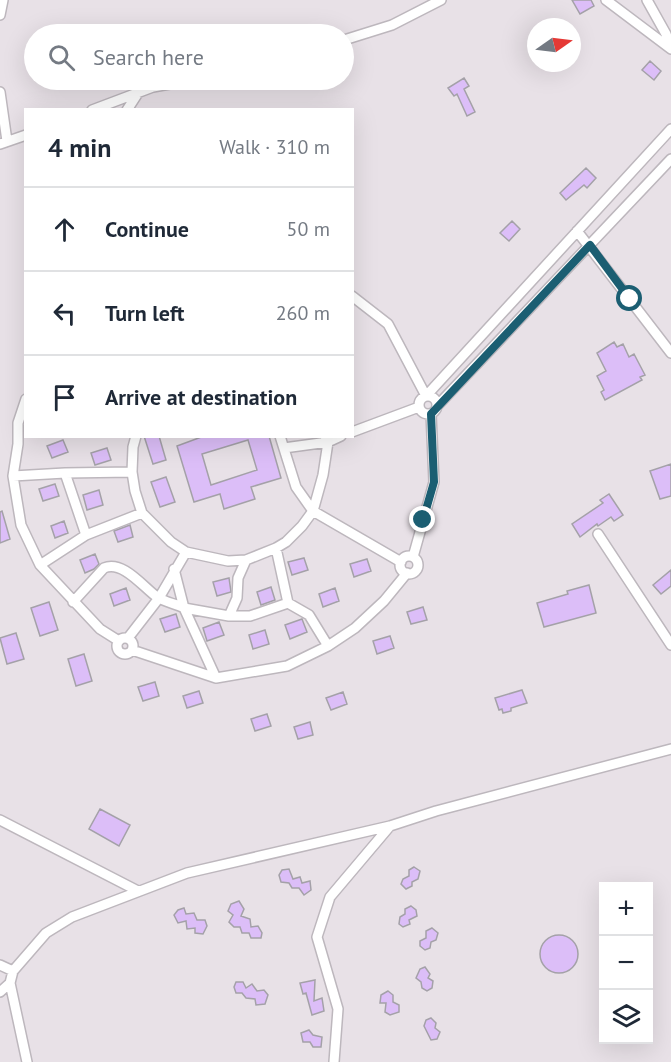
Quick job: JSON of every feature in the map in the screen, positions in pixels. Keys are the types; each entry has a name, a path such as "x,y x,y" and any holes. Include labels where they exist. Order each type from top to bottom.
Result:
{"street":[{"path":"0,15 3,0"},
{"path":"354,37 392,25 441,0"},
{"path":"606,0 671,48"},
{"path":"647,0 671,48"},
{"path":"97,108 146,90"},
{"path":"0,92 4,142 24,136"},
{"path":"128,108 138,93"},
{"path":"671,129 419,401 419,407 425,414 434,410 671,159"},
{"path":"577,231 590,245 671,354"},
{"path":"354,298 388,324 426,396 434,398 434,482 412,557"},
{"path":"354,431 419,407"},
{"path":"22,424 12,476 21,525 40,565 100,629 133,645 132,650"},
{"path":"135,438 132,472 142,513 171,542 186,552 228,561 246,560 276,548 286,542 313,511 323,475 327,439 284,448"},
{"path":"281,438 296,487 313,511 401,562"},
{"path":"12,476 132,472"},
{"path":"65,473 86,535"},
{"path":"40,565 86,535 142,513"},
{"path":"598,534 671,645"},
{"path":"276,548 288,603 309,615 328,646"},
{"path":"132,650 126,654 121,652 117,646 159,598 186,552"},
{"path":"407,556 412,557 417,561 417,569 412,573 407,573 402,570 401,562 407,556"},
{"path":"229,616 237,598 238,578 246,560"},
{"path":"73,602 104,568 109,566 131,575 159,598 184,608 229,616 250,616 288,603"},
{"path":"174,569 184,608 216,678"},
{"path":"132,650 216,678 287,666 328,646 355,628 377,608 407,573"},
{"path":"237,598 250,616"},
{"path":"27,1062 10,983 13,971 46,933 72,917 187,873 390,826 436,811 671,749"},
{"path":"0,820 138,891"},
{"path":"334,1062 338,1009 318,937 330,897 390,826"},
{"path":"0,965 13,971"},
{"path":"0,992 10,983"}],"building":[{"path":"572,0 591,0 594,6 580,14"},
{"path":"650,61 661,71 654,80 642,70"},
{"path":"464,78 469,86 464,89 475,112 467,116 457,94 454,96 448,88"},
{"path":"586,168 596,178 587,188 584,185 566,200 560,193"},
{"path":"512,221 520,229 509,241 500,233"},
{"path":"614,342 617,347 623,344 629,357 634,354 645,375 640,377 642,380 605,400 601,392 604,390 597,376 606,371 597,353"},
{"path":"145,438 160,438 166,460 153,464"},
{"path":"199,438 270,438 281,478 251,487 255,499 224,509 220,494 194,502 177,446","holes":["248,440 257,470 211,485 202,454"]},
{"path":"63,440 68,452 52,458 47,446"},
{"path":"107,448 111,460 95,465 91,453"},
{"path":"671,464 671,496 660,499 650,471"},
{"path":"166,477 175,502 160,507 151,482"},
{"path":"55,484 59,496 43,501 39,489"},
{"path":"99,490 103,505 87,510 83,495"},
{"path":"609,494 623,515 614,521 611,517 598,526 597,524 580,537 572,524 603,503 600,500"},
{"path":"2,511 10,539 0,543 0,512"},
{"path":"64,521 68,533 55,538 51,526"},
{"path":"130,525 133,537 118,542 114,531"},
{"path":"95,554 99,564 85,573 80,560"},
{"path":"304,558 308,570 292,575 288,562"},
{"path":"367,559 371,571 354,577 350,564"},
{"path":"671,570 671,586 661,594 653,585"},
{"path":"229,578 231,592 217,596 213,582"},
{"path":"589,585 596,613 544,627 537,603"},
{"path":"271,587 275,600 261,605 257,592"},
{"path":"126,588 130,600 114,606 110,594"},
{"path":"335,588 339,601 323,607 319,594"},
{"path":"49,602 58,630 40,636 31,608"},
{"path":"423,607 427,620 411,624 407,612"},
{"path":"176,614 180,627 165,632 160,619"},
{"path":"302,619 307,632 290,639 285,625"},
{"path":"219,622 224,635 207,641 203,628"},
{"path":"265,630 269,644 253,649 249,635"},
{"path":"16,633 24,659 7,664 0,638"},
{"path":"390,636 394,648 377,654 373,641"},
{"path":"84,654 92,681 76,686 68,659"},
{"path":"155,682 159,696 143,701 138,687"},
{"path":"522,690 527,703 503,713 502,709 499,710 495,698"},
{"path":"199,691 203,703 187,708 183,696"},
{"path":"343,692 347,704 331,710 326,698"},
{"path":"267,714 271,726 255,731 251,719"},
{"path":"310,722 313,735 298,739 294,727"},
{"path":"100,809 130,825 119,846 89,829"},
{"path":"414,867 420,871 418,879 406,889 401,884 403,879 409,876 409,870"},
{"path":"289,869 293,879 300,877 302,883 310,881 311,890 304,895 299,888 292,888 289,883 281,882 279,875 282,870"},
{"path":"239,901 244,909 241,916 250,919 251,927 258,926 262,933 261,938 251,938 249,933 242,933 240,927 234,927 229,922 233,915 228,911 231,904"},
{"path":"411,906 416,910 417,916 409,920 410,924 403,927 399,924 400,917 405,914 405,909"},
{"path":"184,908 186,914 194,913 197,920 205,920 207,926 203,934 195,933 195,928 187,929 186,921 178,923 174,915 178,910"},
{"path":"432,928 438,933 436,940 431,942 430,948 425,950 420,946 420,941 426,938 426,931"},
{"path":"559,935 573,940 578,954 573,968 559,973 545,968 540,954 545,940"},
{"path":"425,967 430,974 428,978 433,981 432,988 427,991 422,988 421,982 416,978 420,969"},
{"path":"315,980 314,1001 322,998 324,1011 312,1015 306,993 303,994 300,983"},
{"path":"236,982 243,982 246,988 252,984 257,991 264,990 268,995 265,1004 256,1005 255,999 246,998 242,993 236,993 234,987"},
{"path":"388,991 393,995 393,1002 399,1005 399,1012 390,1015 385,1012 386,1003 380,1003 381,995"},
{"path":"431,1018 436,1023 435,1028 440,1032 437,1039 431,1040 424,1026 426,1020"},
{"path":"309,1030 313,1035 322,1037 321,1047 313,1047 310,1042 303,1042 301,1033"}],"route":[{"path":"423,520 434,482 431,414 437,406 590,245 630,299"}]}
